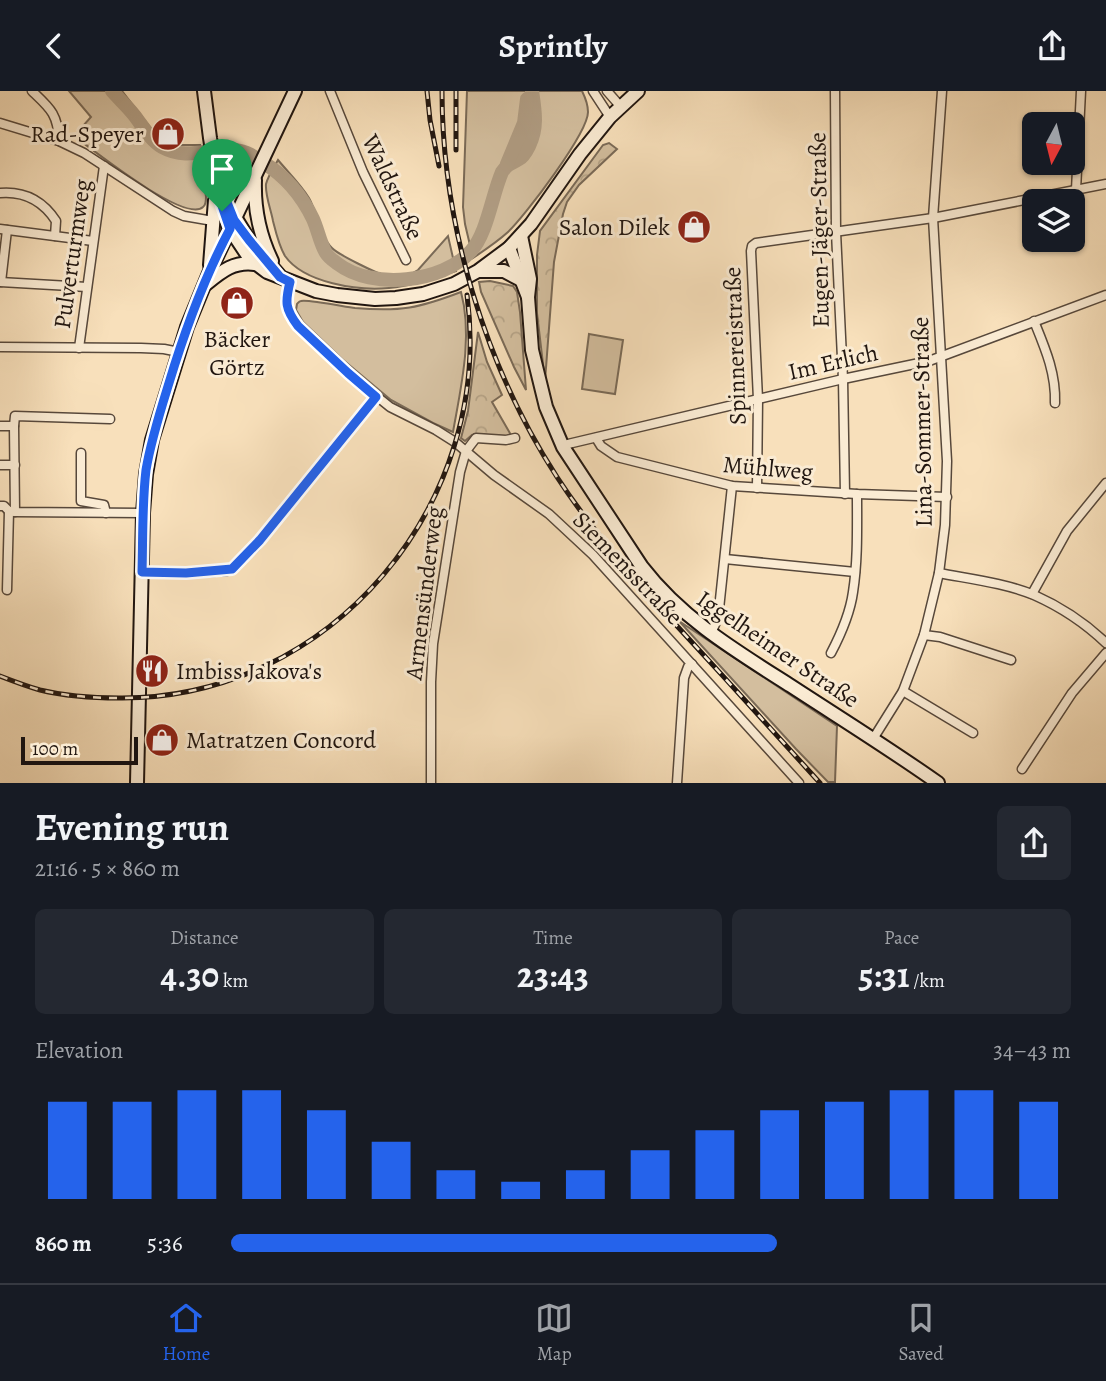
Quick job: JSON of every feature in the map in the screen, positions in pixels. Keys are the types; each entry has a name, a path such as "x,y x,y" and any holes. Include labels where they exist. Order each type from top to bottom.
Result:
{"main road":[{"path":"204,91 215,169 243,250 255,264 267,272 316,291 375,299 423,294 454,285 509,249 610,117 638,91"},
{"path":"137,782 143,513 152,440 179,352 203,287 296,91"},
{"path":"210,271 215,169"},
{"path":"257,173 256,207 260,230 267,250 285,279"},
{"path":"232,224 285,279"},
{"name":"Iggelheimer Straße","path":"521,236 530,279 528,297 532,349 546,407 563,447 655,584 710,633 938,782"},
{"name":"Iggelheimer Straße","path":"509,249 528,297"},
{"path":"203,287 233,265 255,264"},
{"path":"478,271 504,271 521,280"}],"street":[{"path":"32,91 53,112 59,129 59,141"},
{"name":"Waldstraße","path":"330,91 363,172 406,260"},
{"path":"593,91 610,117"},
{"path":"607,91 621,107"},
{"name":"Eugen-Jäger-Straße","path":"835,91 836,232 845,494"},
{"name":"Lina-Sommer-Straße","path":"873,739 903,691 924,635 939,573 947,497 947,461 933,218 942,91"},
{"path":"1076,189 1081,91"},
{"path":"0,123 59,141 84,153 173,211 214,221"},
{"name":"Pulverturmweg","path":"79,348 104,166"},
{"path":"1081,189 1106,184"},
{"path":"0,193 22,194 43,206 56,221 55,236"},
{"path":"836,232 933,218 1022,201"},
{"path":"87,288 1,282 4,230 93,241"},
{"name":"Spinnereistraße","path":"757,488 758,399 752,246 757,243 836,232"},
{"name":"Siemensstraße","path":"285,279 287,305 298,326 376,397 436,430 572,534 799,782"},
{"name":"Im Erlich","path":"563,447 942,357 1106,295"},
{"path":"1034,321 1053,371 1055,403"},
{"path":"0,347 164,349 179,352"},
{"path":"142,572 186,573 232,569 260,540 376,397"},
{"path":"8,590 15,416 110,419"},
{"path":"0,426 14,426"},
{"path":"466,451 477,438 515,438"},
{"name":"Mühlweg","path":"596,438 601,446 617,457 732,486 857,495 947,497"},
{"name":"Armensünderweg","path":"431,782 433,643 456,491 466,451"},
{"path":"81,453 80,501 104,505 106,513"},
{"path":"0,465 15,465"},
{"path":"710,633 717,620 732,486"},
{"path":"1032,594 1067,531 1105,487"},
{"path":"831,653 849,612 853,592 857,495"},
{"path":"0,506 12,511 143,513"},
{"path":"725,559 855,572"},
{"path":"939,573 990,582 1032,594 1075,617 1106,643"},
{"path":"924,635 940,637 1011,660"},
{"path":"1022,769 1072,693 1106,653"},
{"path":"677,782 684,678 692,664"},
{"path":"903,691 973,733"}],"green space":[{"path":"69,91 122,91 160,140 175,145 200,145 206,197 204,206 193,209 159,195 74,136 91,117"},
{"path":"467,91 582,91 588,112 585,123 567,155 528,209 508,232 473,258 463,207"},
{"path":"609,143 617,149 579,185 567,202 563,214 554,262 545,381 537,313 537,255 540,231 603,145"},
{"path":"224,153 236,153 252,158 240,182 228,181"},
{"path":"278,160 309,198 328,243 342,255 386,276 403,276 418,270 448,236 456,271 406,285 376,289 332,283 305,273 285,256 268,203 266,184"},
{"path":"490,281 513,286 517,292 526,390 481,292 479,282"},
{"path":"461,292 466,344 453,432 391,400 342,359 303,322 296,310 300,301 355,308 398,309 433,302"},
{"path":"478,332 487,362 502,395 492,402 511,435 477,434 465,441 461,438 468,411"},
{"path":"589,334 623,340 615,394 582,389"},
{"path":"679,621 837,726 835,782 828,782 796,749"}],"waterway":[{"path":"112,91 162,147 181,153 226,149 239,151 272,168 304,202 330,258 352,272 388,280 426,276 443,270 459,262 477,244 502,172 522,157 532,139 535,119 532,91"},
{"path":"507,164 524,123 527,99"}],"railway":[{"path":"427,91 439,166"},
{"path":"442,91 444,141 459,242 489,341 531,434 570,497 614,554 820,783"},
{"path":"456,91 456,150"},
{"path":"0,676 40,690 89,697 119,698 196,690 267,665 330,626 383,575 425,514 454,446 469,372 467,295"}],"place":[{"name":"Rad-Speyer","path":"168,134"},
{"name":"Salon Dilek","path":"694,227"},
{"name":"Bäcker Görtz","path":"237,303"},
{"name":"Imbiss Jakova's","path":"152,671"},
{"name":"Matratzen Concord","path":"162,740"}],"route":[{"path":"216,175 234,220 280,277 290,282 287,305 292,319 376,397 260,540 232,569 186,573 142,572 144,496 152,440 187,327 230,229 222,211 216,175"}]}
